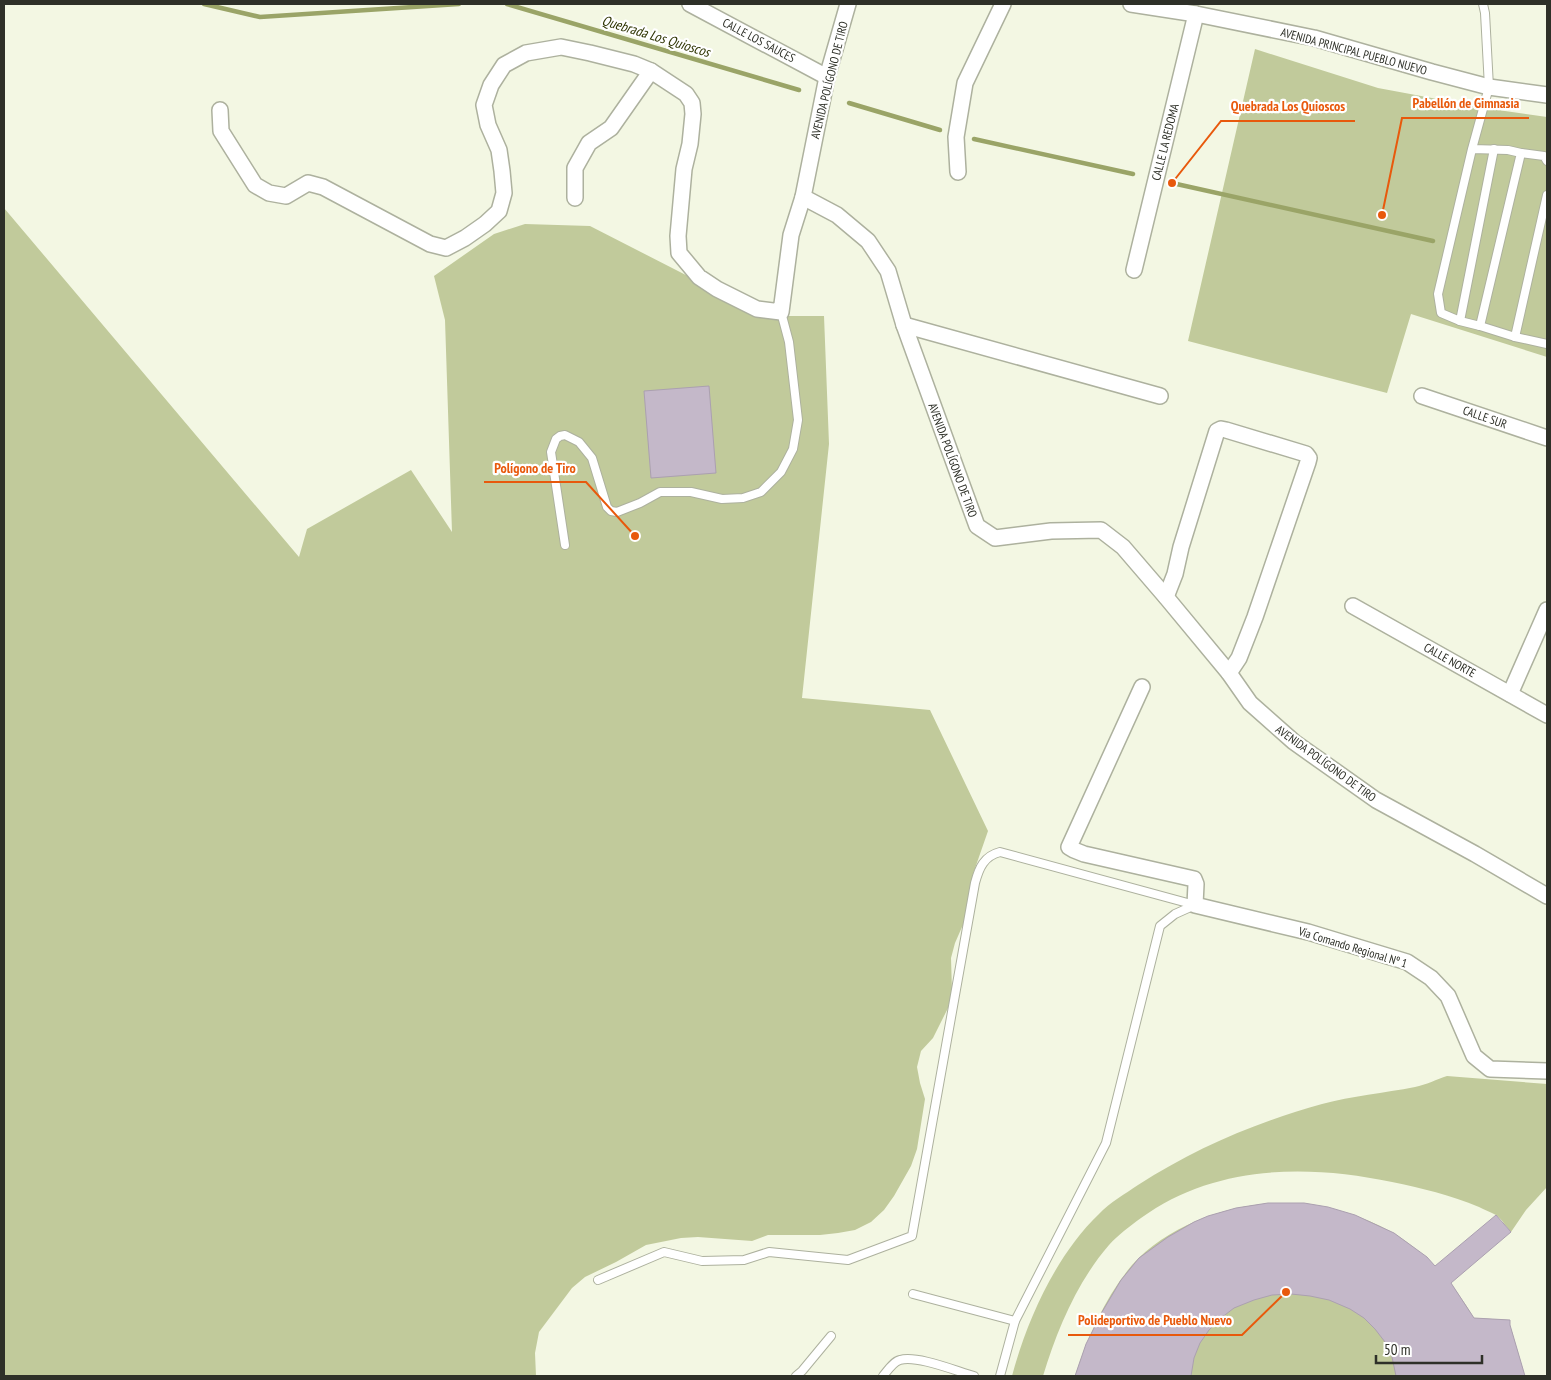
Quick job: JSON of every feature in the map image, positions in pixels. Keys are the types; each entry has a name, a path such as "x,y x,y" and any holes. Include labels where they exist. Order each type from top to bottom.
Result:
{"street":[{"name":"CALLE LOS SAUCES","path":"690,4 827,78"},
{"name":"AVENIDA POLÍGONO DE TIRO","path":"848,4 827,78 803,197 837,214 868,241 888,271 904,325 977,526 995,538 1051,531 1101,530 1123,547 1229,673 1250,703 1294,742 1376,800 1547,896"},
{"path":"958,172 956,137 965,83 1002,4"},
{"name":"AVENIDA PRINCIPAL PUEBLO NUEVO","path":"1131,4 1171,7 1196,14 1314,38 1489,87 1547,96"},
{"name":"CALLE LA REDOMA","path":"1134,270 1196,14"},
{"path":"220,110 221,131 255,186 269,193 286,196 308,183 323,187 430,244 446,248 465,238 499,211 504,193 502,171 499,150 488,125 484,105 491,85 504,65 526,53 561,47 623,61 651,71 686,94 692,103 693,114 690,144 684,169 678,236 679,253 699,277 717,289 757,309 781,312 791,235 803,197"},
{"path":"575,198 575,168 589,143 611,128 651,71"},
{"path":"904,325 1160,396"},
{"name":"CALLE SUR","path":"1422,396 1547,438"},
{"path":"1166,597 1175,574 1181,547 1217,431 1221,429 1226,430 1306,454 1309,458 1308,462 1255,616 1239,658 1229,673"},
{"name":"CALLE NORTE","path":"1353,606 1547,715"},
{"path":"1510,694 1547,610"},
{"path":"1142,687 1069,846 1084,854 1194,879 1196,884 1195,905"},
{"name":"Vía Comando Regional Nº 1","path":"1195,905 1308,932 1407,962 1431,978 1448,996 1474,1056 1490,1069 1547,1070"}],"lane":[{"path":"1483,4 1489,87 1472,149 1438,294 1441,313 1460,321 1547,344"},
{"path":"1472,149 1508,150 1544,156 1547,161"},
{"path":"1460,321 1494,149"},
{"path":"1480,326 1522,153"},
{"path":"1515,337 1547,195"},
{"path":"565,545 551,452 556,439 560,436 565,435 578,442 592,458 607,507 617,512 640,503 660,492 691,492 722,498 743,498 761,492 781,472 793,449 798,420 789,342 781,312"},
{"path":"598,1280 664,1252 702,1261 744,1260 769,1252 848,1260 912,1236 978,868 988,857 1000,852 1195,905"},
{"path":"1000,1376 1015,1321 1106,1143 1160,926 1174,914 1195,905"},
{"path":"913,1294 1015,1321"},
{"path":"796,1376 831,1336"},
{"path":"883,1376 898,1360 914,1358 974,1376"}],"green space":[{"path":"1255,49 1378,88 1491,109 1547,117 1547,357 1411,314 1387,393 1188,341"},
{"path":"4,208 299,557 307,529 411,470 452,532 445,320 434,276 494,234 525,224 590,226 766,316 824,316 829,444 802,698 930,710 988,831 972,877 975,887 971,914 962,927 951,958 952,991 948,1008 933,1038 921,1051 917,1067 925,1099 917,1149 911,1166 894,1196 884,1210 871,1222 855,1230 820,1235 768,1235 752,1241 698,1237 681,1238 646,1245 585,1277 572,1288 539,1332 535,1353 536,1376 4,1376"},
{"path":"1447,1076 1547,1084 1547,1187 1526,1210 1511,1232 1496,1215 1447,1195 1360,1176 1327,1173 1262,1173 1199,1187 1169,1200 1141,1218 1113,1241 1087,1275 1069,1307 1043,1376 1012,1376 1026,1333 1045,1289 1069,1249 1084,1230 1103,1210 1118,1198 1182,1159 1227,1137 1274,1119 1322,1104 1415,1087"},
{"path":"1259,1204 1311,1205 1340,1211 1368,1220 1393,1233 1416,1249 1437,1268 1456,1291 1474,1318 1510,1320 1524,1376 1075,1376 1092,1332 1106,1304 1122,1277 1146,1251 1180,1229 1219,1213"}],"building":[{"path":"709,386 716,473 651,478 644,391"},
{"path":"1268,1203 1304,1203 1328,1207 1355,1215 1394,1233 1427,1257 1435,1266 1496,1215 1511,1232 1451,1283 1474,1318 1510,1320 1525,1376 1396,1376 1392,1357 1385,1342 1364,1318 1350,1309 1329,1300 1291,1294 1272,1295 1254,1300 1234,1308 1221,1318 1200,1343 1194,1358 1191,1376 1075,1376 1086,1344 1102,1312 1121,1280 1139,1258 1168,1237 1208,1216 1236,1208"}],"waterway":[{"name":"Quebrada Los Quioscos","path":"204,4 260,17 459,4"},
{"name":"Quebrada Los Quioscos","path":"507,4 799,90"},
{"name":"Quebrada Los Quioscos","path":"849,103 940,130"},
{"name":"Quebrada Los Quioscos","path":"974,139 1133,174"},
{"name":"Quebrada Los Quioscos","path":"1172,183 1433,241"}],"place":[{"name":"Quebrada Los Quioscos","path":"1172,183"},
{"name":"Pabellón de Gimnasia","path":"1382,215"},
{"name":"Polígono de Tiro","path":"635,536"},
{"name":"Polideportivo de Pueblo Nuevo","path":"1286,1292"}]}
